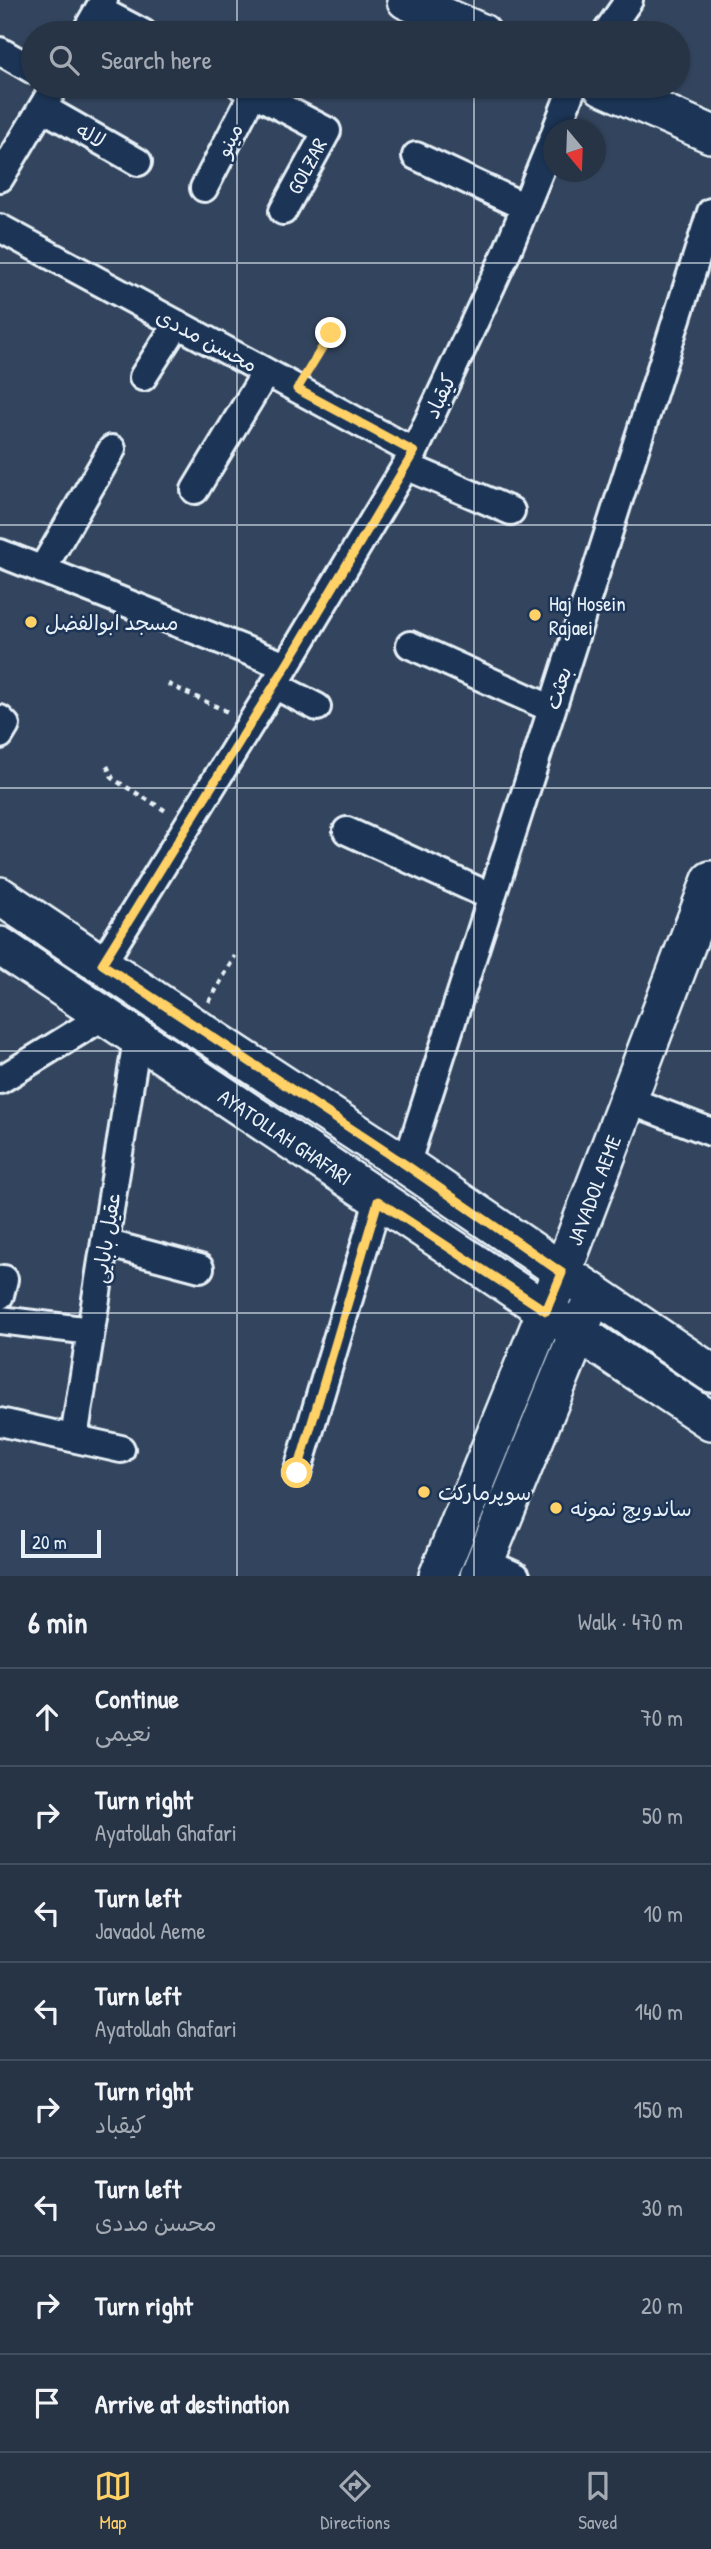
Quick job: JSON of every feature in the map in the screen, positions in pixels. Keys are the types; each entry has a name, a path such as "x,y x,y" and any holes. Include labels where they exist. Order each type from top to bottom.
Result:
{"main road":[{"path":"406,0 454,21"},
{"path":"629,98 711,134"},
{"name":"JAVADOL AEME","path":"438,1576 562,1273 628,1100 699,945 711,880"},
{"name":"AYATOLLAH GHAFARI","path":"0,896 406,1165 711,1373"},
{"name":"AYATOLLAH GHAFARI","path":"0,946 711,1422"},
{"path":"494,1571 593,1295"}],"street":[{"path":"614,21 629,0"},
{"path":"92,21 102,5 125,21"},
{"path":"0,51 21,63"},
{"path":"0,178 48,98"},
{"name":"لاله","path":"50,98 138,162"},
{"name":"مینو","path":"204,188 243,98"},
{"name":"GOLZAR","path":"264,98 327,131 283,211"},
{"path":"560,119 568,98"},
{"path":"416,156 525,207"},
{"name":"کیقباد","path":"102,964 410,459 506,254 543,163"},
{"name":"بعثت","path":"406,1165 711,212"},
{"name":"محسن مددی","path":"0,228 297,389 410,459 511,511"},
{"path":"144,377 177,324"},
{"path":"195,490 266,372"},
{"path":"42,570 111,449"},
{"path":"0,553 280,676 317,707"},
{"path":"410,645 552,709"},
{"path":"0,719 6,725 0,736"},
{"path":"347,831 492,897"},
{"path":"0,1080 104,1016"},
{"name":"عقیل بابایی","path":"74,1438 137,1039"},
{"path":"628,1100 711,1132"},
{"path":"297,1473 378,1201"},
{"path":"105,1243 200,1268"},
{"path":"0,1320 91,1331"},
{"path":"0,1422 121,1449"}],"path":[{"path":"297,389 331,333"},
{"path":"168,684 251,723"},
{"path":"107,766 113,779 188,824"},
{"path":"195,1027 235,956"}],"place":[{"name":"Haj Hosein Rajaei","path":"535,615"},
{"name":"مسجد ابوالفضل","path":"31,622"},
{"name":"سوپرمارکت","path":"424,1492"},
{"name":"ساندویچ نمونه","path":"556,1508"}],"route":[{"path":"297,1473 378,1201 546,1311 562,1273 406,1165 102,964 414,452 297,389 331,333"}]}
